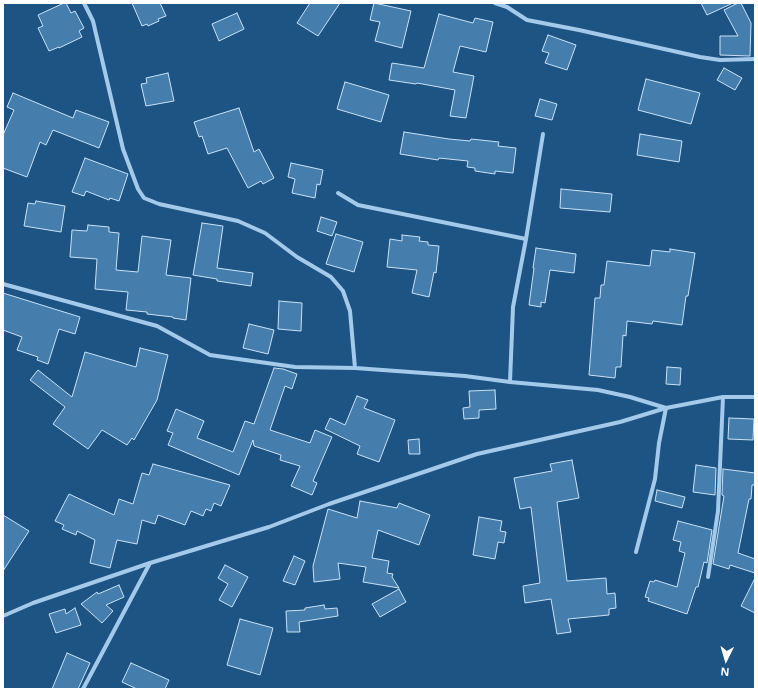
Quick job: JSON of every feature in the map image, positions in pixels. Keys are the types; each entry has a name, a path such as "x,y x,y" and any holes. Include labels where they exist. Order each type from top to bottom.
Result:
{"street":[{"path":"84,3 93,21 123,149 138,189 144,198 159,204 238,221 265,233 297,256 331,277 343,290 350,311 355,368"},
{"path":"495,3 508,5 527,20 700,57 720,60 755,59"},
{"path":"510,382 513,307 544,134"},
{"path":"338,193 358,205 526,239"},
{"path":"3,284 157,326 210,354 295,367 355,368 466,376 510,382 598,390 630,397 666,408"},
{"path":"708,577 718,511 723,397"},
{"path":"3,616 33,603 150,563 268,527 329,504 477,454 620,422 666,408 723,397 755,397"},
{"path":"636,552 655,479 659,444 666,408"},
{"path":"83,689 150,563"}],"building":[{"path":"66,3 71,13 75,11 84,28 79,31 82,37 49,51 38,28 43,26 38,15"},
{"path":"132,3 160,3 166,16 158,19 159,21 148,26 147,24 142,26"},
{"path":"310,3 340,3 318,36 297,23"},
{"path":"374,3 411,11 402,48 375,41 380,22 370,20"},
{"path":"701,3 733,3 707,15"},
{"path":"741,3 751,23 750,56 720,55 720,36 738,36 724,10"},
{"path":"237,13 244,29 219,41 212,24"},
{"path":"439,14 473,23 475,18 493,22 486,52 460,46 453,72 474,76 466,118 450,116 455,90 417,83 389,80 392,63 424,68"},
{"path":"548,35 576,45 567,70 545,63 549,53 542,51"},
{"path":"724,68 742,78 735,90 717,80"},
{"path":"168,73 174,101 146,106 141,84 147,83 146,78"},
{"path":"646,79 700,93 691,124 638,110"},
{"path":"345,82 389,95 381,122 337,109"},
{"path":"13,93 73,118 76,110 109,122 99,148 53,130 46,145 40,142 27,177 3,168 3,135 14,110 7,107"},
{"path":"540,99 557,104 552,120 535,116"},
{"path":"239,108 254,152 259,149 274,178 263,184 261,181 248,188 227,148 208,154 202,136 199,137 194,122"},
{"path":"404,132 449,139 470,141 471,139 499,142 498,146 516,148 513,173 495,171 495,174 475,171 475,168 467,167 468,161 439,158 438,160 400,154"},
{"path":"640,134 682,141 679,162 637,155"},
{"path":"85,158 128,174 119,201 110,198 109,200 86,191 84,196 72,192"},
{"path":"291,163 323,170 320,185 317,184 315,198 292,193 295,179 288,177"},
{"path":"561,189 612,194 610,212 560,208"},
{"path":"36,201 65,206 61,232 24,226 28,203 35,204"},
{"path":"321,217 337,222 332,236 317,231"},
{"path":"202,223 223,226 217,268 253,273 251,286 217,281 217,279 193,275"},
{"path":"88,225 109,227 109,232 119,233 116,270 138,272 142,236 171,240 166,275 191,278 186,320 147,314 147,312 126,310 128,292 95,289 97,259 70,257 72,230 87,231"},
{"path":"336,234 363,242 354,272 326,264"},
{"path":"402,235 420,237 419,241 428,242 428,245 439,246 436,273 434,272 429,297 412,293 417,270 387,267 390,239 402,241"},
{"path":"536,248 576,254 574,273 550,270 545,303 541,302 541,307 529,305"},
{"path":"670,249 695,253 688,296 686,296 682,325 653,321 652,324 627,321 626,336 623,335 621,367 616,367 615,378 589,375 595,298 600,298 601,285 604,285 607,261 650,266 652,250 670,252"},
{"path":"3,293 80,317 75,334 59,329 48,364 37,360 38,357 17,350 22,337 3,330"},
{"path":"279,301 302,303 301,331 278,329"},
{"path":"249,324 274,330 268,354 243,348"},
{"path":"140,348 168,355 157,400 134,440 132,438 127,445 102,430 88,449 53,424 65,407 30,380 38,370 72,397 85,352 136,367"},
{"path":"667,367 681,368 680,385 666,384"},
{"path":"274,368 283,369 297,374 292,389 285,386 270,430 310,443 315,430 332,437 313,481 317,483 312,495 291,486 300,466 280,460 281,455 254,446 253,440 239,475 168,445 173,433 167,431 176,409 204,421 197,438 233,452 245,421 254,424"},
{"path":"495,390 496,409 479,410 479,418 464,419 463,408 470,407 469,391"},
{"path":"357,396 368,400 364,408 395,420 379,462 357,454 360,446 325,429 330,418 345,425"},
{"path":"729,418 754,419 753,440 728,439"},
{"path":"419,439 420,454 409,454 408,440"},
{"path":"572,460 579,498 557,502 567,581 606,578 607,594 615,593 616,608 609,609 609,615 568,619 571,632 557,634 551,599 525,603 523,586 540,583 531,507 520,509 514,478 552,471 550,464"},
{"path":"153,464 230,485 221,506 214,503 211,511 206,509 203,516 191,511 185,525 158,515 155,524 142,520 137,544 117,540 110,568 90,563 95,540 77,531 76,535 62,529 64,525 55,521 69,494 114,515 119,499 133,504 142,473 149,475"},
{"path":"696,465 716,468 715,495 693,492"},
{"path":"723,469 755,473 755,485 752,485 751,499 749,499 738,553 755,559 755,573 730,565 729,569 713,564 724,496 722,495"},
{"path":"657,490 685,497 682,508 655,501"},
{"path":"360,501 397,508 399,503 430,515 419,545 378,530 372,558 389,561 387,573 393,574 392,577 399,588 363,582 366,567 338,563 340,579 314,582 313,566 328,509 357,518"},
{"path":"3,515 29,531 3,571"},
{"path":"479,517 502,521 500,531 506,532 504,543 498,542 495,559 473,555"},
{"path":"678,521 712,530 707,563 704,562 698,587 696,587 687,614 648,601 649,598 645,597 650,581 654,582 655,580 677,587 685,553 679,551 681,542 673,540"},
{"path":"294,556 305,561 295,585 283,581"},
{"path":"225,565 248,577 232,607 219,600 228,584 218,578"},
{"path":"755,578 755,613 741,606"},
{"path":"119,585 124,597 106,605 113,611 102,623 81,604 97,592 98,594"},
{"path":"399,589 406,602 380,617 372,604"},
{"path":"324,605 325,609 337,608 338,616 299,622 300,632 287,632 286,611 305,610 305,608"},
{"path":"75,608 81,625 56,633 49,614 65,609 66,614"},
{"path":"240,619 273,628 260,675 227,665"},
{"path":"67,653 90,663 78,689 52,689"},
{"path":"131,663 169,680 165,689 137,689 122,682"}]}
